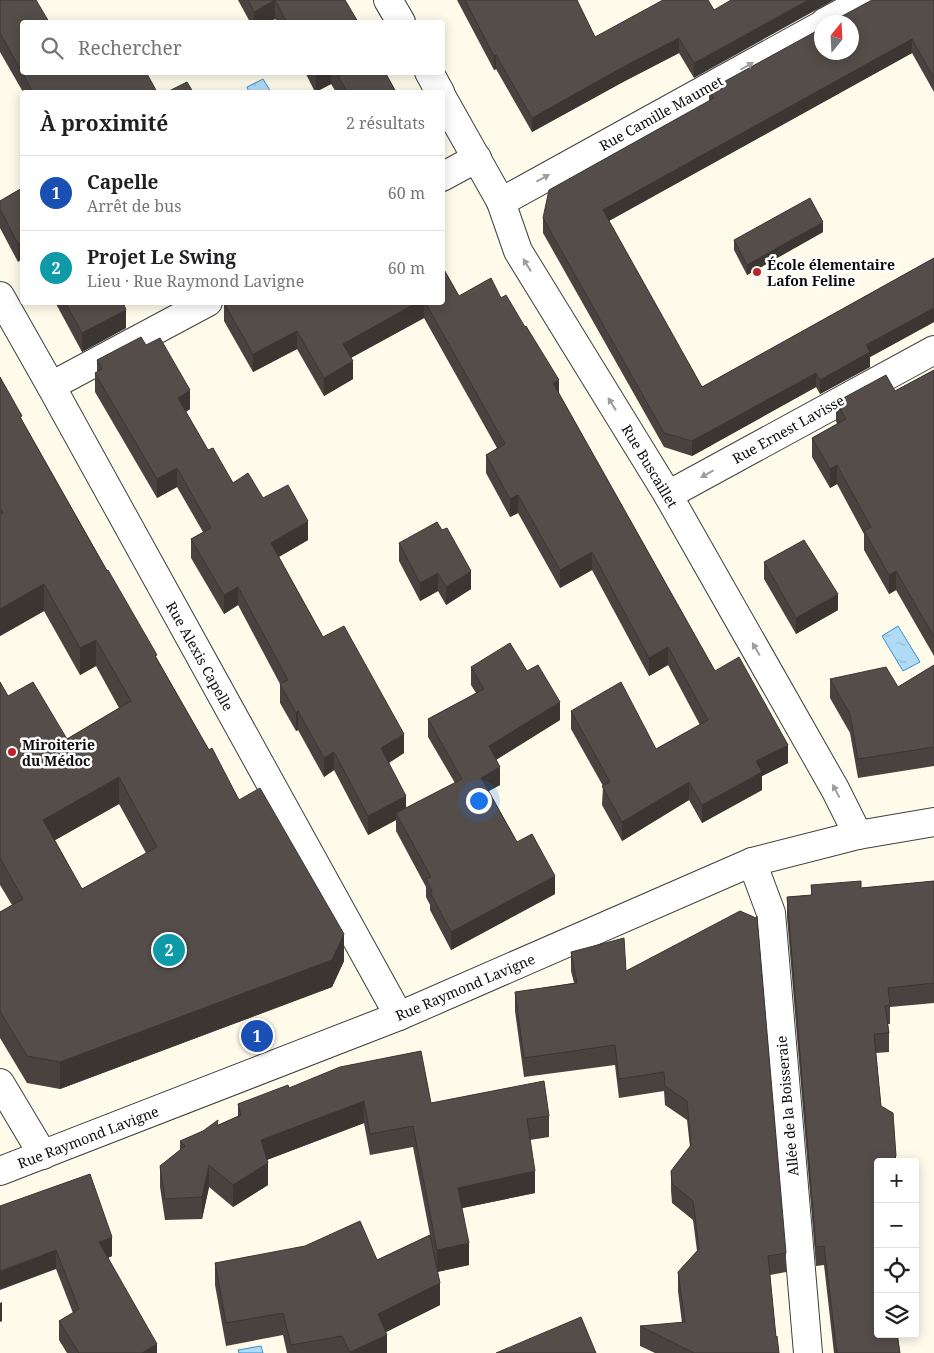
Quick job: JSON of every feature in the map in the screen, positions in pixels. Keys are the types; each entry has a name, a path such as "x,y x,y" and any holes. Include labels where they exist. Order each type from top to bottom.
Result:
{"street":[{"path":"388,0 400,20"},
{"path":"838,15 866,0"},
{"name":"Rue Camille Maumet","path":"501,202 814,28"},
{"path":"431,75 439,90"},
{"name":"Rue Buscaillet","path":"445,102 501,202 518,250 668,495 835,789 858,835"},
{"path":"445,175 477,158"},
{"name":"Rue Alexis Capelle","path":"0,296 52,386 398,1016"},
{"path":"52,386 202,305"},
{"name":"Rue Ernest Lavisse","path":"668,495 934,350"},
{"name":"Rue Raymond Lavigne","path":"0,1171 398,1016 752,862 858,835 934,822"},
{"name":"Allée de la Boisseraie","path":"752,862 771,913 808,1353"},
{"path":"0,1083 43,1154"}],"water":[{"path":"263,79 270,90 248,90 247,87"},
{"path":"898,626 920,662 903,671 882,636"},
{"path":"261,1346 263,1353 239,1353 238,1350"}],"building":[{"path":"0,0 36,0 48,20 20,20 20,69 0,33"},
{"path":"248,0 275,0 254,12"},
{"path":"275,0 345,0 357,20 286,20"},
{"path":"465,0 577,0 595,37 663,0 708,0 714,10 731,0 808,0 694,63 679,38 532,118 496,55 494,56"},
{"path":"872,0 934,0 934,78 912,39 603,210 702,387 934,258 934,308 866,345 870,352 820,380 816,373 692,441 664,433 543,218 549,190 714,98 709,90 814,32 814,60 859,60 859,15 844,15"},
{"path":"23,75 148,75 156,90 32,90"},
{"path":"338,75 387,75 395,90 346,90"},
{"path":"187,82 192,90 171,90"},
{"path":"20,189 20,242 18,244 0,209 0,201"},
{"path":"810,198 823,222 747,265 734,240"},
{"path":"445,271 459,296 491,278 501,298 506,295 559,380 553,383 715,671 739,657 788,745 756,761 762,772 702,805 689,782 622,822 602,786 610,782 571,711 621,682 656,749 708,720 668,647 649,658 592,552 560,570 518,495 510,499 486,455 505,444 427,305 445,305"},
{"path":"67,305 124,305 126,310 82,333"},
{"path":"225,305 413,305 343,344 353,361 324,378 297,331 253,354"},
{"path":"141,337 146,345 160,338 190,390 178,398 208,450 213,448 233,483 248,473 263,498 288,485 308,521 271,543 323,637 344,626 404,734 381,748 406,796 368,816 334,752 324,758 298,711 296,713 280,684 288,680 238,587 224,595 191,539 211,528 177,468 157,479 95,373 102,369 97,360"},
{"path":"934,370 934,637 896,571 889,575 864,531 871,527 837,465 830,469 812,438 846,419 836,402 886,375 895,391"},
{"path":"0,377 22,416 20,417 157,655 155,656 209,750 212,748 239,800 260,788 344,934 332,960 60,1062 27,1056 0,1011 0,912 23,899 0,858 0,682 8,696 33,682 67,739 131,701 96,640 80,648 44,584 0,609 0,514 3,513 0,508","holes":["119,777 157,847 82,889 43,820"]},
{"path":"437,522 442,530 447,528 471,571 446,587 438,573 420,583 399,543"},
{"path":"804,540 838,594 796,618 764,562"},
{"path":"510,643 527,671 538,665 560,702 489,746 500,767 481,778 517,842 532,834 555,876 451,932 430,892 432,891 426,879 431,877 396,813 462,779 428,719 484,689 471,667"},
{"path":"934,665 934,747 858,759 850,714 830,679 886,667 898,687"},
{"path":"861,881 861,888 934,881 934,983 888,988 890,1005 885,1006 889,1033 874,1034 881,1106 893,1113 896,1156 894,1158 874,1158 874,1338 898,1338 900,1353 837,1353 824,1246 816,1247 787,897 812,895 811,885"},
{"path":"740,911 756,918 757,916 786,1253 768,1256 779,1353 694,1353 640,1326 685,1322 678,1272 699,1249 693,1201 672,1184 671,1171 691,1145 687,1101 665,1086 664,1072 619,1079 615,1045 524,1058 515,992 577,983 571,952 624,938 626,971"},
{"path":"421,1051 431,1103 544,1081 549,1116 527,1119 535,1171 458,1188 469,1243 437,1250 413,1126 370,1134 364,1101 261,1140 268,1163 233,1185 209,1165 202,1197 165,1199 160,1166 185,1146 180,1141 203,1131 218,1120 217,1126 241,1115 238,1104 288,1085 289,1088 340,1067"},
{"path":"90,1174 112,1237 99,1242 157,1344 142,1353 79,1353 59,1321 79,1309 56,1250 0,1271 0,1206"},
{"path":"360,1221 377,1260 430,1235 440,1283 378,1314 387,1335 350,1352 342,1336 291,1345 283,1313 226,1323 215,1263 305,1246"},
{"path":"581,1317 596,1353 496,1353"}],"place":[{"name":"École élementaire Lafon Feline","path":"757,272"},
{"name":"Miroiterie du Médoc","path":"12,752"},
{"name":"Projet Le Swing","path":"169,950"},
{"name":"Capelle","path":"257,1036"}]}
